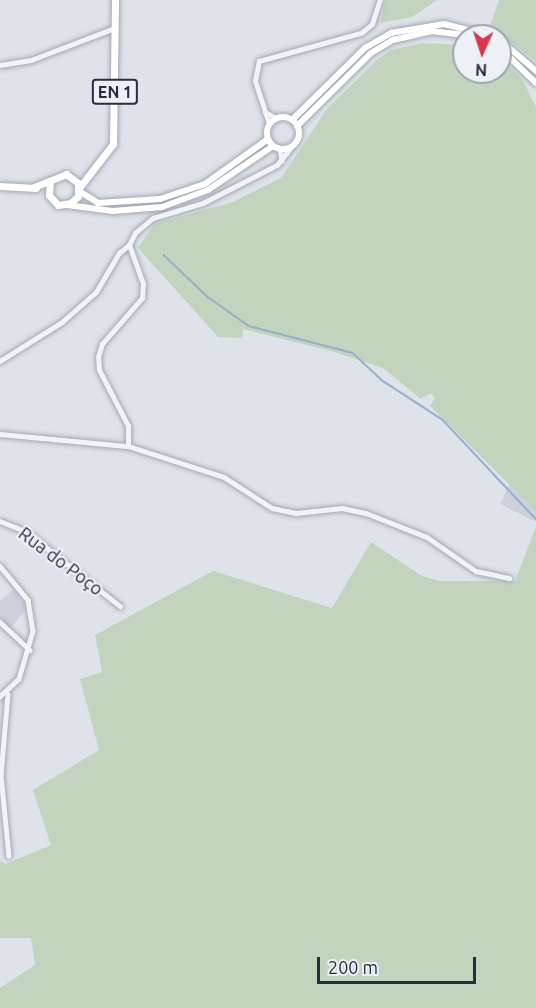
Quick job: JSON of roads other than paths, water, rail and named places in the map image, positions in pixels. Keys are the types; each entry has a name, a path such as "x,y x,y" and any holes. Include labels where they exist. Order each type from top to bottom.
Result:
{"main road":[{"name":"EN 1","path":"79,190 88,174 113,144 115,0"},
{"path":"0,186 34,187 61,174 70,176 88,174"},
{"path":"34,187 48,195 58,205 67,205 79,190 70,176"},
{"path":"48,195 50,181"}],"street":[{"path":"268,139 269,124 254,71 259,61 361,33 372,24 380,0"},
{"path":"292,120 365,48 391,33 444,24 452,26"},
{"path":"0,65 31,60 115,28"},
{"path":"297,126 370,53 393,40 430,31 452,34"},
{"path":"512,50 536,71"},
{"path":"512,60 536,83"},
{"path":"0,361 62,322 96,292 119,253 129,245 142,224 153,218 203,203 282,161 298,138 297,126 292,120 276,118 264,111"},
{"path":"269,124 276,118"},
{"path":"268,139 277,147 282,161"},
{"path":"79,190 98,203 160,200 205,184 268,139"},
{"path":"67,205 112,211 162,207 208,190 277,147 292,146"},
{"path":"128,446 128,426 99,370 98,357 102,344 135,312 142,298 142,285 129,245"},
{"path":"0,434 128,446 224,477 272,508 296,513 342,508 366,513 427,537 476,571 508,578"},
{"name":"Rua do Poço","path":"0,521 27,532 120,606"},
{"path":"0,566 28,600 33,631 30,650 8,694 1,780 9,856"},
{"path":"0,622 30,650"},
{"path":"0,697 8,694"},
{"path":"0,832 7,833"}],"waterway":[{"path":"164,255 208,297 249,326 353,353 383,381 443,420 536,519"}]}
